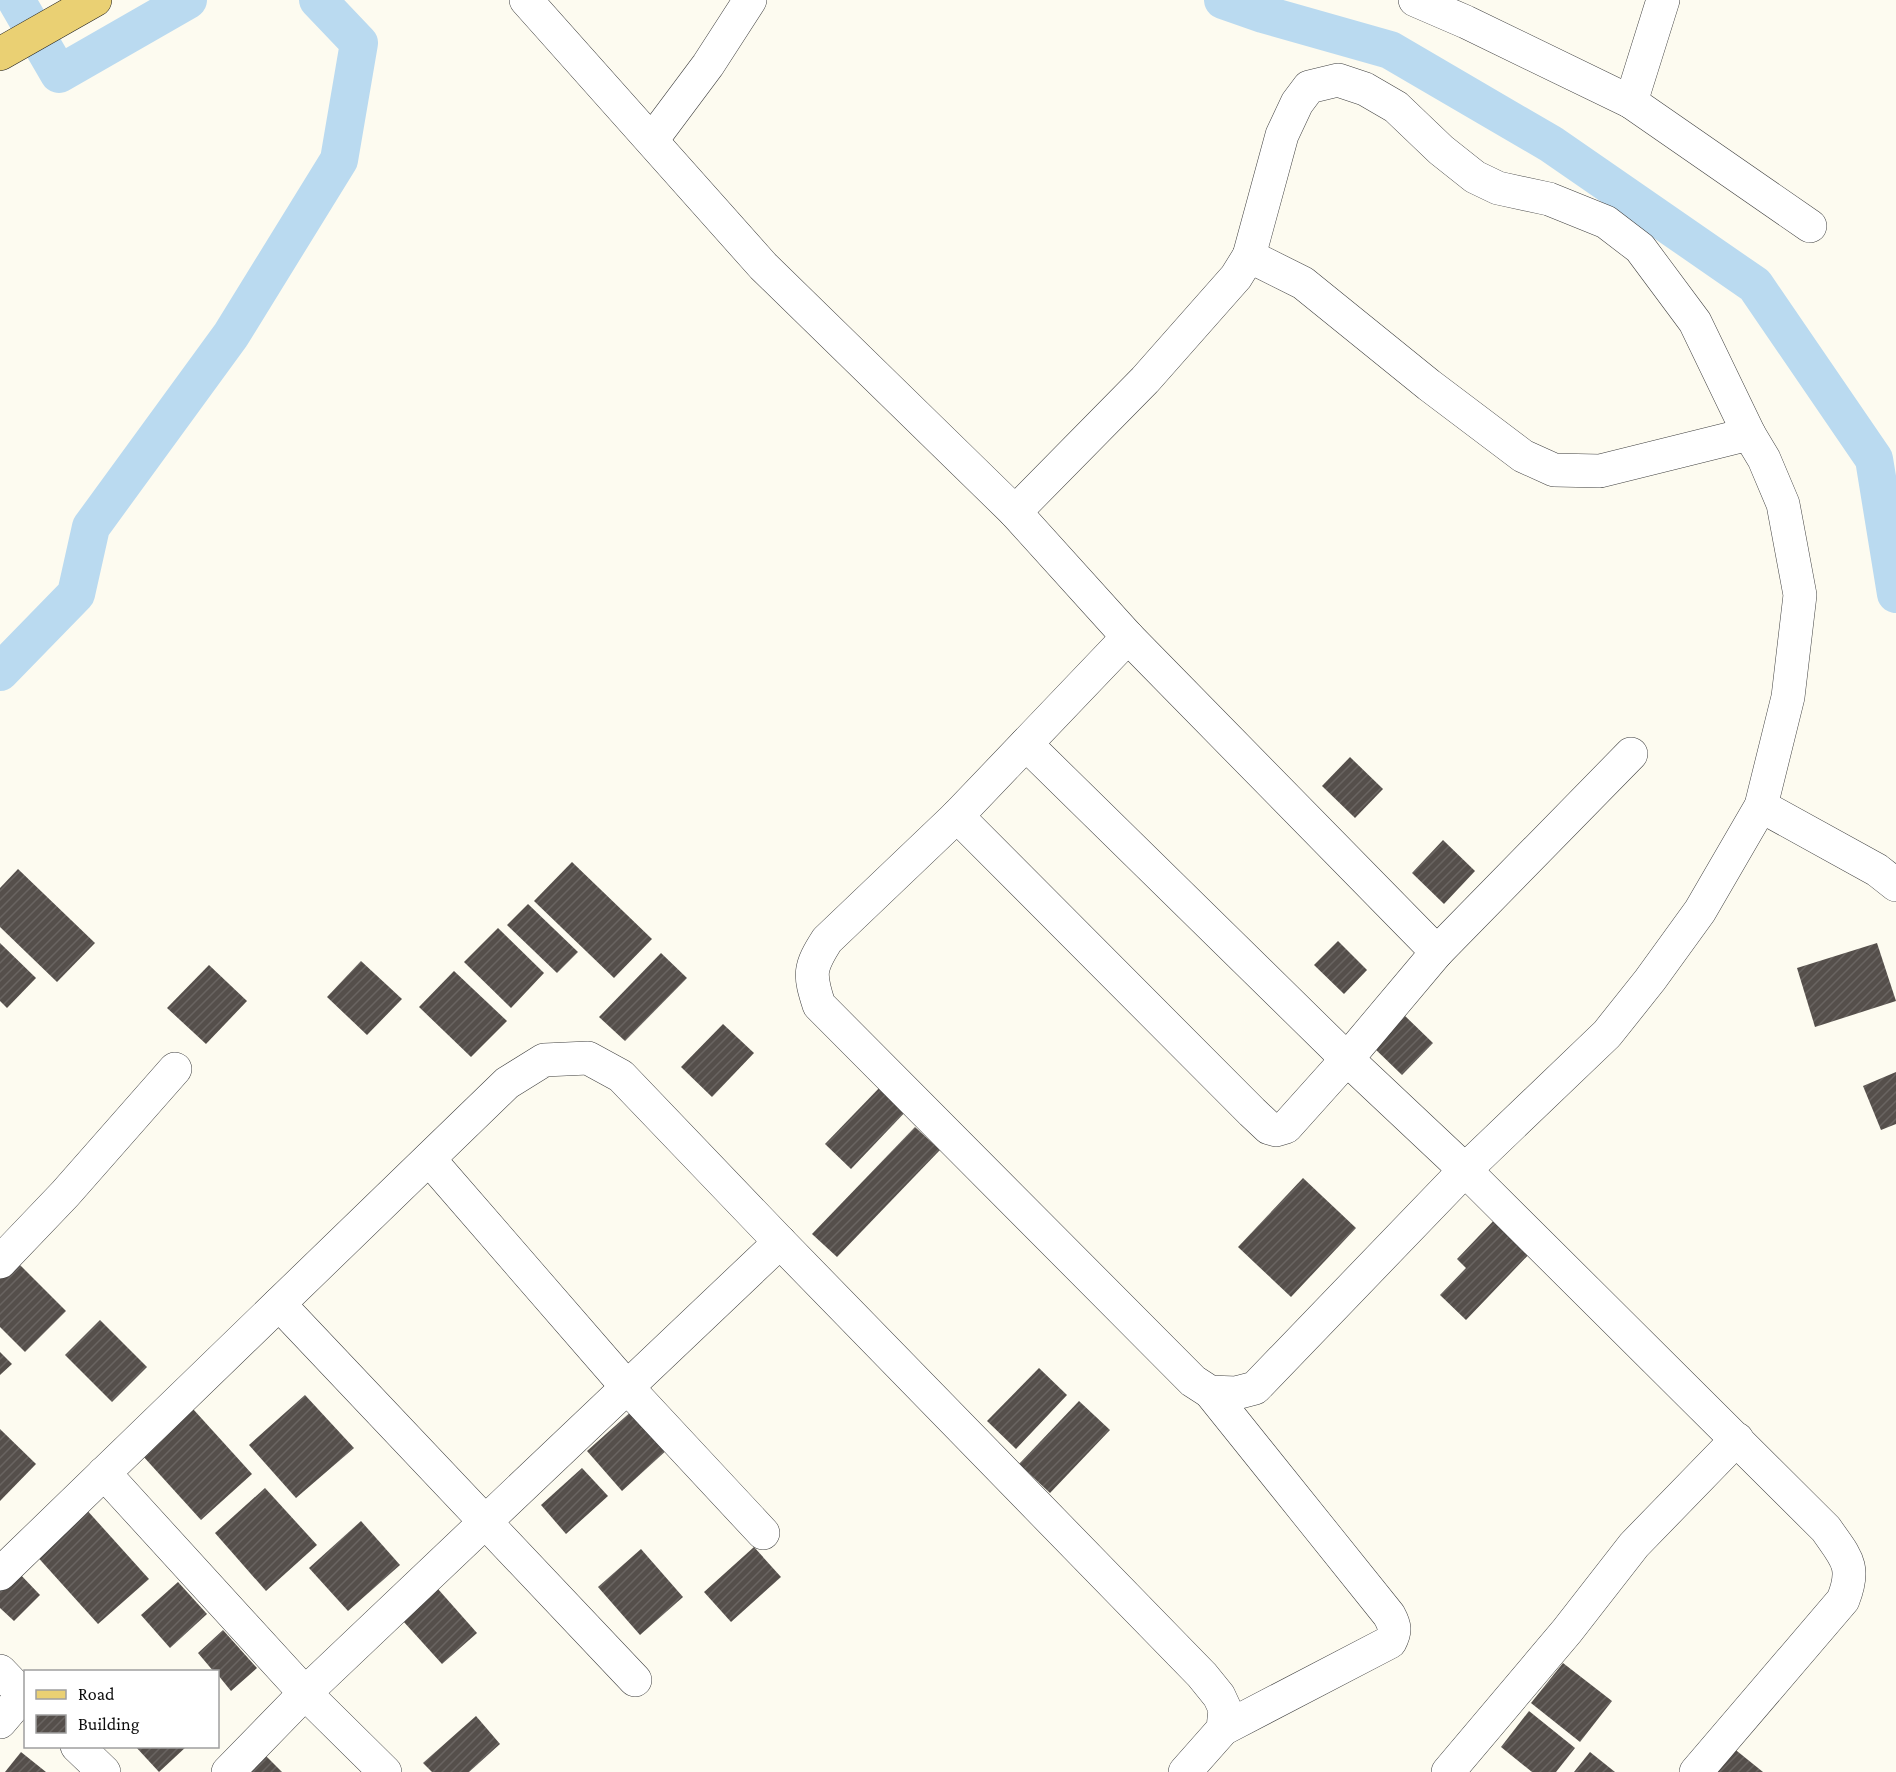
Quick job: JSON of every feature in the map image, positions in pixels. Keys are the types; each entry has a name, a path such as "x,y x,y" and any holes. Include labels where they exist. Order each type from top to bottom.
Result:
{"main road":[{"path":"6,50 95,0"}],"street":[{"path":"526,0 764,266 1015,512 1128,637 1437,952"},
{"path":"652,140 708,65 750,0"},
{"path":"1415,0 1467,22 1631,102 1810,226"},
{"path":"1631,102 1663,0"},
{"path":"1015,512 1145,380 1229,284 1249,256 1282,135 1297,103 1309,87 1338,80 1365,89 1396,107 1441,150 1475,177 1498,188 1549,200 1606,222 1640,248 1695,322 1749,434 1764,459 1783,504 1800,595 1788,697 1761,806 1701,911 1607,1034 1465,1170 1255,1388 1236,1394 1210,1392"},
{"path":"1249,256 1303,283 1429,385 1523,456 1554,470 1600,471 1749,434"},
{"path":"1128,637 957,816 827,940 814,960 811,980 819,1005 1185,1373 1210,1392 1385,1610 1395,1626 1390,1642 1223,1729 1185,1772"},
{"path":"1026,744 1347,1059 1465,1170 1827,1529 1848,1562 1849,1584 1843,1600 1696,1772"},
{"path":"957,816 1269,1128 1276,1130 1286,1127 1437,952 1631,754"},
{"path":"1761,806 1877,870 1896,885"},
{"path":"0,1574 507,1083 544,1060 588,1058 621,1076 1202,1675 1219,1696 1225,1709 1223,1729"},
{"path":"0,1262 65,1194 175,1069"},
{"path":"429,1159 627,1387 763,1533"},
{"path":"228,1772 305,1693 780,1242"},
{"path":"279,1304 635,1680"},
{"path":"1448,1772 1567,1631 1634,1545 1737,1439"},
{"path":"104,1473 305,1693 385,1772"},
{"path":"0,1671 24,1696 0,1722"},
{"path":"79,1748 104,1772"}],"building":[{"path":"1350,757 1383,789 1355,818 1322,786"},
{"path":"1443,840 1475,871 1444,904 1412,873"},
{"path":"572,862 652,939 614,978 534,901"},
{"path":"18,869 95,943 57,982 0,927 0,888"},
{"path":"528,904 578,952 557,973 507,925"},
{"path":"498,928 544,973 511,1008 464,962"},
{"path":"1338,941 1367,970 1344,994 1314,965"},
{"path":"0,943 36,978 7,1008 0,1001"},
{"path":"1877,943 1896,1001 1815,1027 1797,968"},
{"path":"661,953 687,978 625,1041 599,1017"},
{"path":"361,961 402,999 367,1035 327,997"},
{"path":"209,965 247,1001 206,1044 167,1008"},
{"path":"454,971 507,1021 471,1057 419,1007"},
{"path":"1403,1014 1433,1043 1402,1075 1372,1046"},
{"path":"723,1024 754,1053 712,1097 681,1067"},
{"path":"1896,1072 1896,1124 1881,1130 1863,1086"},
{"path":"883,1084 909,1108 851,1169 825,1144"},
{"path":"915,1127 940,1150 837,1257 812,1234"},
{"path":"1303,1178 1356,1228 1291,1297 1238,1247"},
{"path":"1498,1216 1533,1250 1466,1320 1440,1295 1466,1268 1457,1259"},
{"path":"17,1262 66,1311 25,1352 0,1327 0,1279"},
{"path":"100,1320 147,1367 112,1402 65,1355"},
{"path":"0,1352 12,1364 0,1375"},
{"path":"1039,1368 1067,1395 1016,1449 987,1421"},
{"path":"305,1395 354,1448 296,1498 249,1445"},
{"path":"1079,1401 1110,1430 1050,1493 1019,1464"},
{"path":"193,1409 252,1474 201,1520 142,1455"},
{"path":"634,1409 669,1448 622,1491 587,1451"},
{"path":"0,1429 36,1464 0,1501"},
{"path":"582,1468 608,1496 566,1534 541,1505"},
{"path":"265,1488 317,1545 266,1591 215,1533"},
{"path":"85,1508 149,1579 98,1624 34,1553"},
{"path":"361,1521 400,1565 348,1611 309,1568"},
{"path":"754,1547 781,1577 731,1622 704,1592"},
{"path":"641,1549 683,1597 640,1635 598,1587"},
{"path":"18,1572 40,1595 14,1621 0,1608 0,1590"},
{"path":"178,1582 207,1614 170,1648 141,1615"},
{"path":"438,1589 477,1633 442,1664 403,1621"},
{"path":"223,1630 257,1668 231,1691 219,1676 219,1670 212,1670 198,1653"},
{"path":"1563,1663 1612,1701 1580,1742 1531,1703"},
{"path":"1529,1711 1575,1748 1556,1772 1532,1772 1501,1747"},
{"path":"476,1716 500,1744 469,1772 432,1772 423,1763"},
{"path":"1732,1747 1763,1772 1711,1772"},
{"path":"137,1748 185,1748 159,1772"},
{"path":"21,1752 46,1772 5,1772"},
{"path":"1590,1752 1615,1772 1574,1772"},
{"path":"264,1754 282,1772 246,1772"}],"waterway":[{"path":"16,0 59,74 188,0"},
{"path":"0,672 76,594 91,527 231,335 339,160 359,43 318,0"},
{"path":"1223,0 1263,14 1390,50 1551,144 1755,285 1874,459 1896,594"}]}
